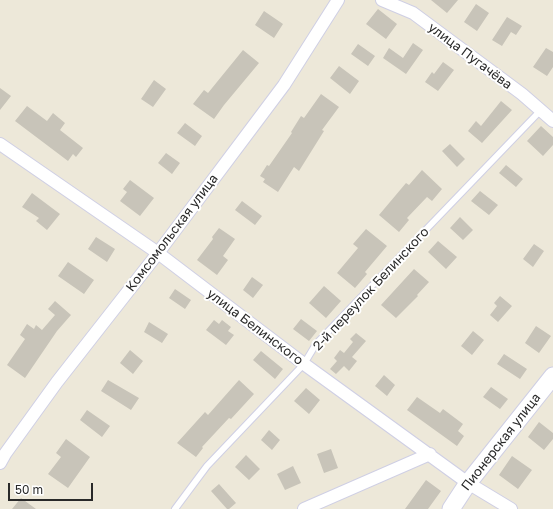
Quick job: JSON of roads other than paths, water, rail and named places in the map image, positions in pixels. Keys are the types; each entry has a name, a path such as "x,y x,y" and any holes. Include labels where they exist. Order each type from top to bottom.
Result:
{"street":[{"name":"Комсомольская улица","path":"0,464 5,454 57,382 158,253 284,85 338,0"},
{"name":"улица Пугачёва","path":"382,0 413,13 522,94 553,121"},
{"name":"улица Белинского","path":"0,144 158,253 304,364 468,483 511,509"},
{"name":"Пионерская улица","path":"451,509 468,483 553,376"},
{"path":"304,509 430,454"}],"lane":[{"name":"2-й переулок Белинского","path":"175,509 207,466 304,364 316,344 541,110"}]}
